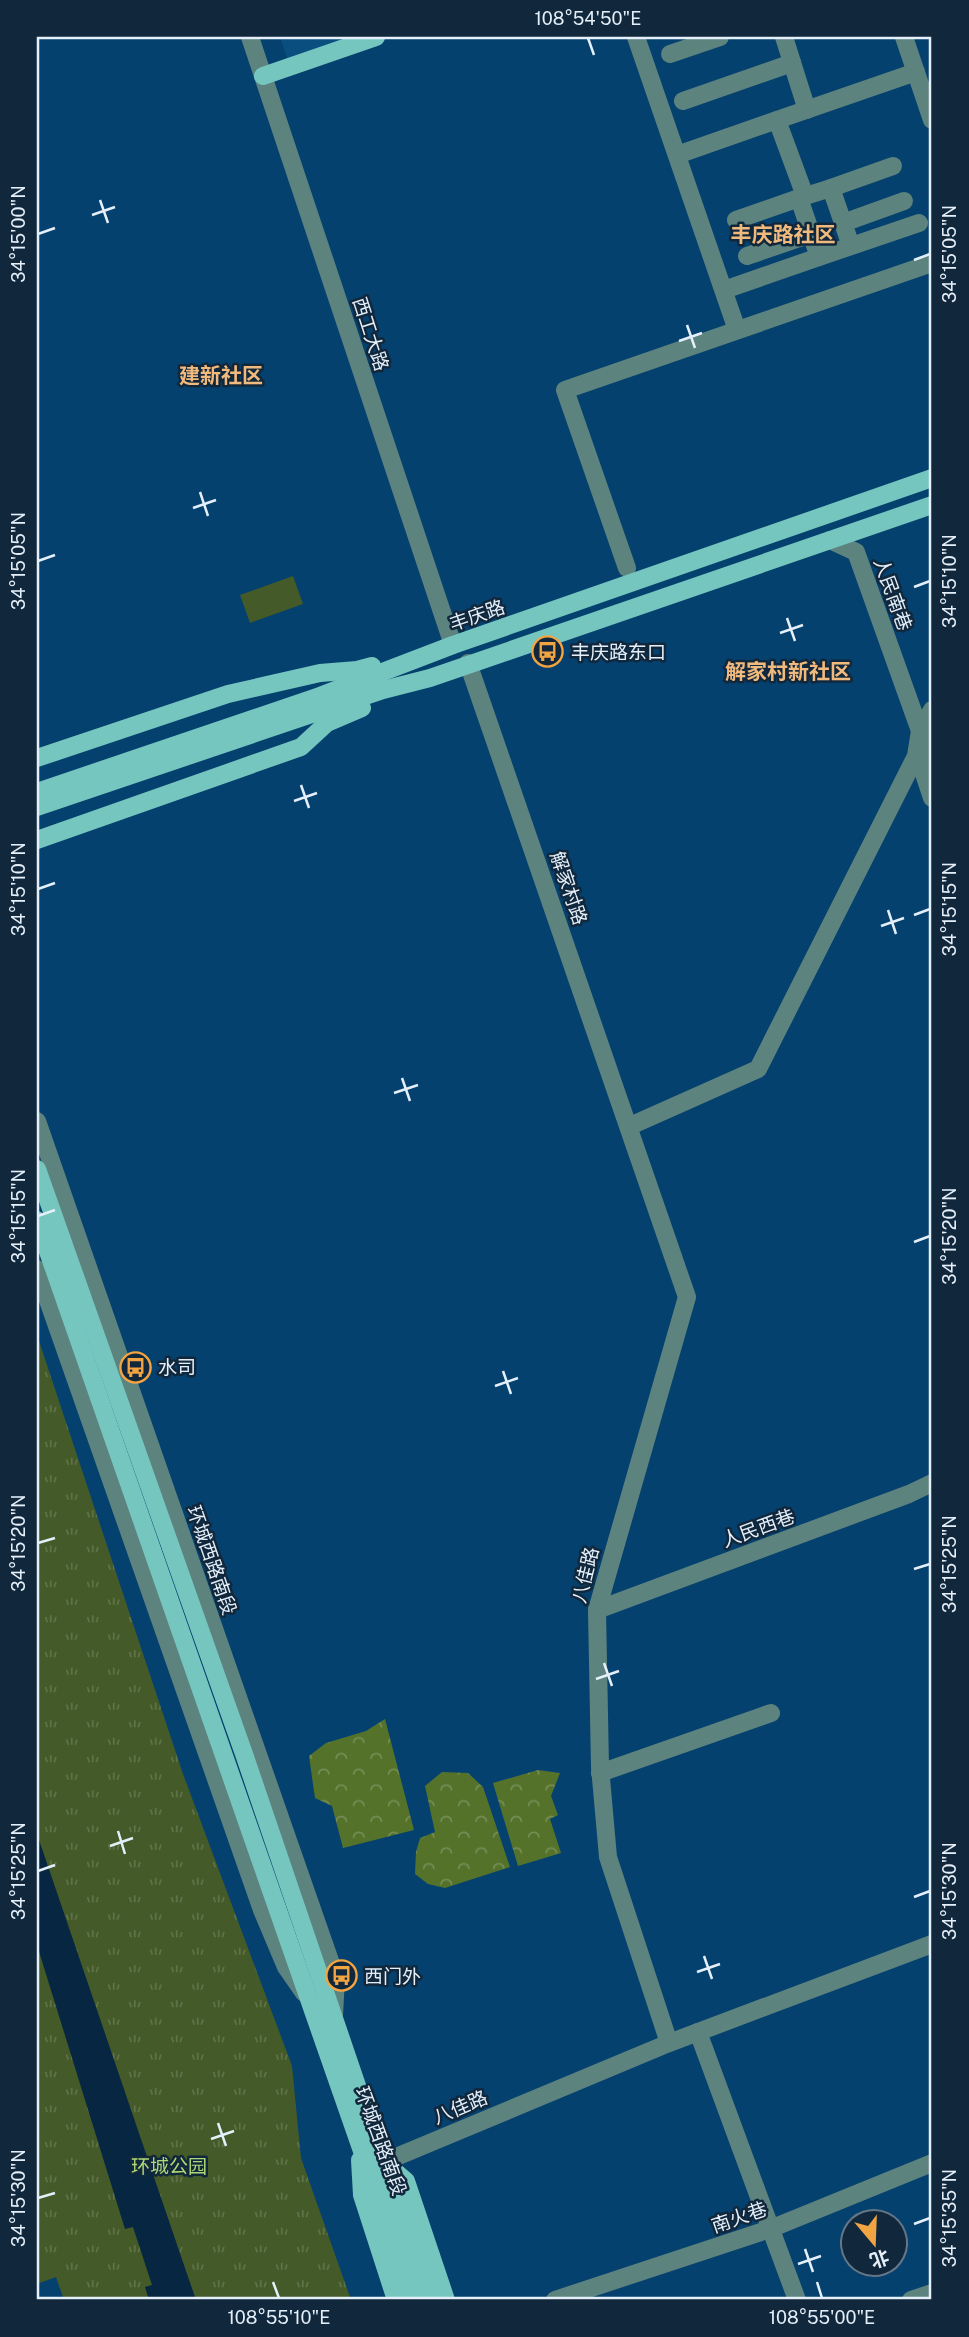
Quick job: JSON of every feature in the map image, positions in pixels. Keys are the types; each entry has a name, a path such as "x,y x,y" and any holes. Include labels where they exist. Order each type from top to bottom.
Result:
{"main road":[{"path":"263,76 376,37"},
{"name":"丰庆路","path":"37,792 320,696 446,648 932,478"},
{"path":"37,839 301,747 327,723 468,663 932,505"},
{"path":"37,758 228,694 320,673 357,670 423,651 446,648"},
{"path":"37,807 383,690 430,678"},
{"name":"环城西路南段","path":"37,1169 334,2015 430,2300"},
{"name":"环城西路南段","path":"37,1220 414,2300"},
{"path":"360,2142 362,2195 396,2300"},
{"path":"384,2162 406,2181 446,2300"}],"street":[{"name":"西工大路","path":"250,37 446,648"},
{"path":"636,37 737,330"},
{"path":"670,54 720,37"},
{"path":"784,37 807,110"},
{"path":"904,37 932,120"},
{"path":"683,101 792,63"},
{"path":"677,155 916,72"},
{"path":"777,120 819,257"},
{"path":"736,220 893,166"},
{"path":"831,188 851,246"},
{"path":"843,223 904,201"},
{"path":"724,290 919,223"},
{"path":"747,256 811,234"},
{"path":"627,568 565,390 932,264"},
{"name":"人民南巷","path":"830,540 856,552 920,731 924,774 932,798"},
{"name":"解家村路","path":"468,663 630,1126"},
{"path":"630,1126 758,1069 916,756 920,731 932,710"},
{"name":"环城西路南段","path":"37,1121 336,1978 334,2015"},
{"name":"八佳路","path":"630,1126 687,1297 597,1610 600,1773 608,1857 669,2043"},
{"name":"环城西路南段","path":"37,1269 266,1920 286,1967 306,1996"},
{"name":"人民西巷","path":"597,1610 909,1494 932,1483"},
{"path":"600,1773 772,1713"},
{"name":"八佳路","path":"384,2162 669,2043 932,1944"},
{"path":"698,2032 797,2300"},
{"name":"南火巷","path":"555,2300 770,2229 932,2163"},
{"path":"911,2300 932,2293"}],"shaded area":[{"path":"280,37 357,37 288,61"},
{"path":"37,1834 196,2300 149,2300 145,2287 152,2285 133,2227 125,2229 37,1945"}],"green space":[{"path":"293,576 303,604 250,623 240,595"},
{"name":"环城公园","path":"37,1335 183,1774 292,2066 301,2158 351,2300 64,2300 56,2277 37,2284"},
{"path":"385,1719 414,1830 343,1848 332,1806 315,1798 309,1756 326,1743 366,1731"},
{"path":"538,1770 560,1773 551,1796 558,1815 550,1819 561,1853 518,1866 493,1783"},
{"path":"442,1772 468,1773 483,1787 510,1867 445,1888 428,1884 415,1874 420,1838 435,1832 425,1786"}],"place":[{"name":"丰庆路东口","path":"548,652"},
{"name":"水司","path":"135,1367"},
{"name":"西门外","path":"341,1976"}],"district":[{"name":"丰庆路社区","path":"783,234"},
{"name":"建新社区","path":"221,375"},
{"name":"解家村新社区","path":"788,671"}]}
